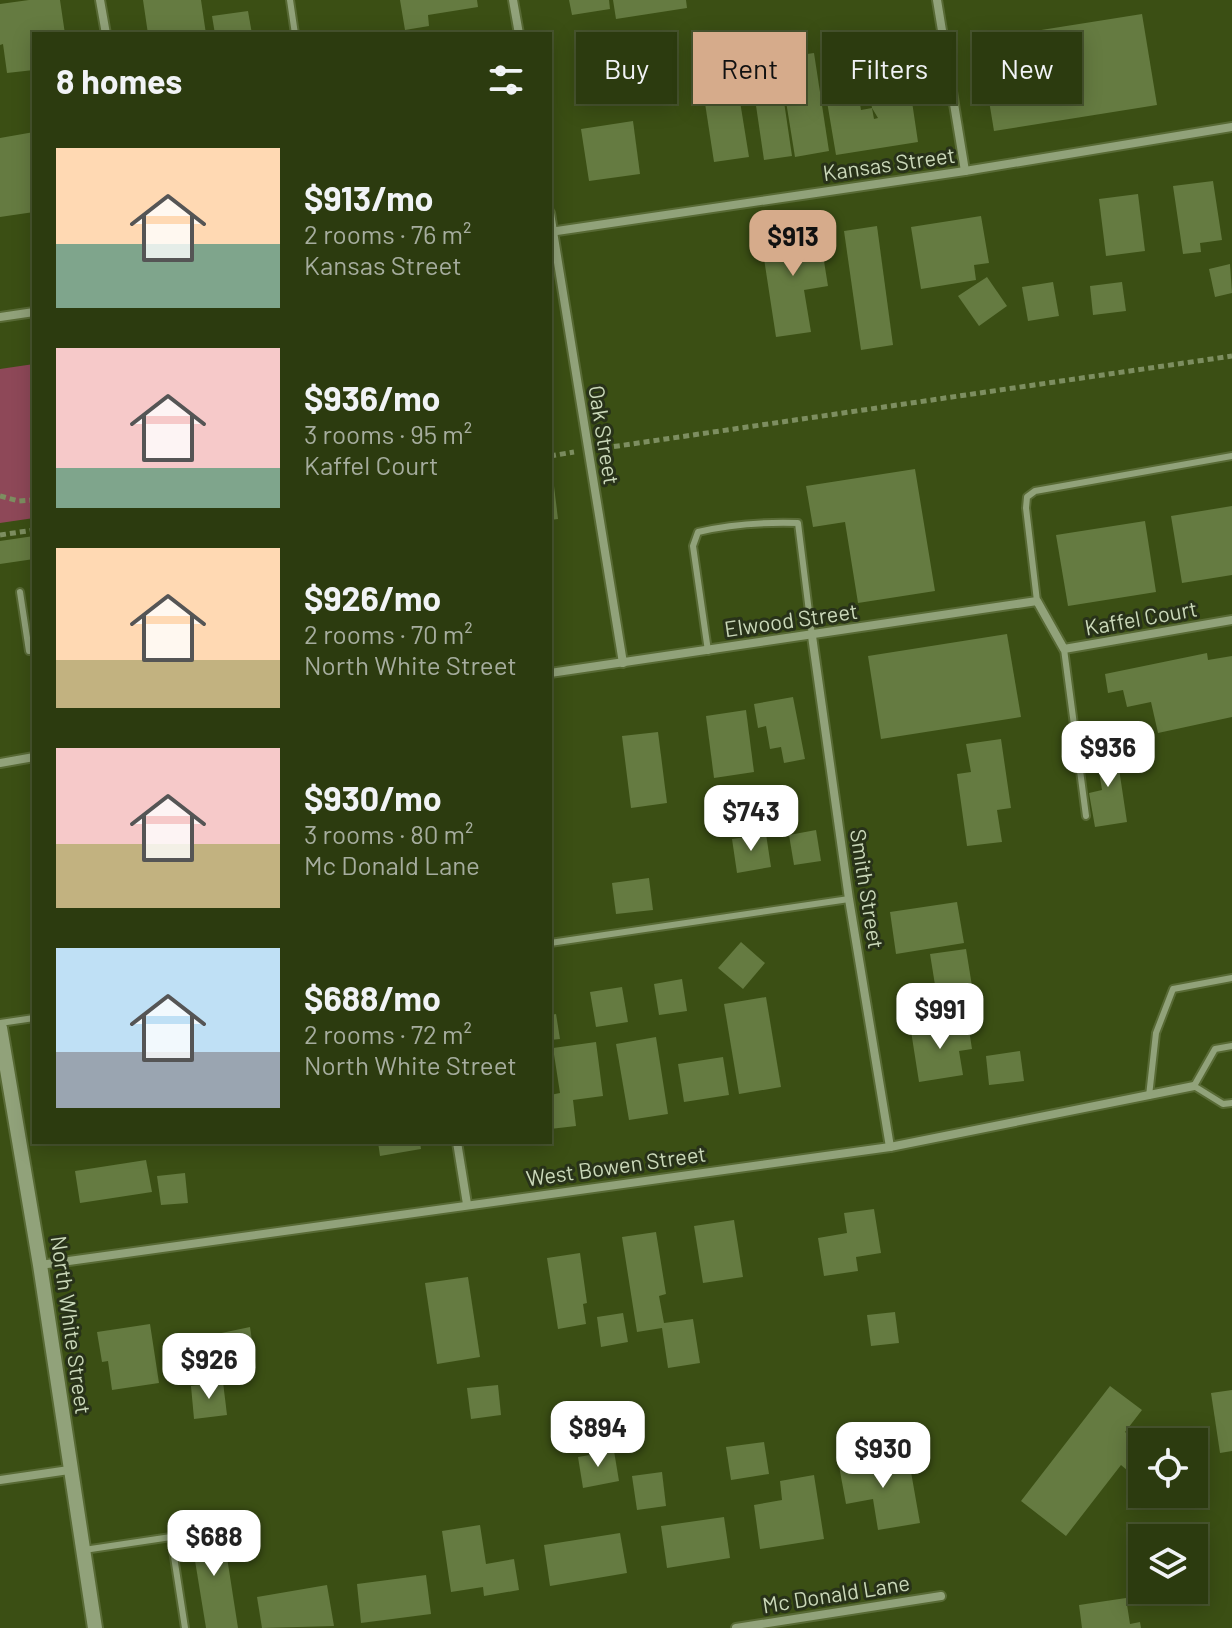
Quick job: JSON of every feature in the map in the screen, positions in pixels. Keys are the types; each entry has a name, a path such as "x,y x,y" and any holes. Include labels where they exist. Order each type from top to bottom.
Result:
{"street":[{"path":"100,0 106,32"},
{"path":"513,0 519,32"},
{"path":"937,0 965,171"},
{"name":"Kansas Street","path":"552,232 965,171 1232,127"},
{"name":"Oak Street","path":"552,232 623,663"},
{"path":"0,317 32,312"},
{"name":"Elwood Street","path":"552,673 1037,601"},
{"name":"Kaffel Court","path":"1037,601 1064,649 1232,620"},
{"name":"Smith Street","path":"812,636 849,899 890,1147"},
{"path":"0,763 32,757"},
{"name":"North White Street","path":"0,1026 95,1628"},
{"name":"West Bowen Street","path":"40,1265 890,1147 1194,1086"},
{"path":"457,1144 467,1204"},
{"path":"0,1480 69,1470"},
{"name":"Mc Donald Lane","path":"736,1628 941,1596"}],"lane":[{"path":"290,0 295,32"},
{"path":"1037,601 1026,508 1027,497 1035,491 1232,456"},
{"path":"708,651 693,546 698,532 715,528 765,522 798,523 812,636"},
{"path":"20,592 29,651"},
{"path":"1064,649 1086,816"},
{"path":"552,943 849,899"},
{"path":"1149,1096 1156,1033 1173,989 1232,978"},
{"path":"0,1026 32,1018"},
{"path":"1232,1046 1215,1049 1194,1086 1223,1104 1232,1103"},
{"path":"82,1551 171,1537 185,1628"}],"path":[{"path":"589,450 1232,356"},
{"path":"0,496 19,501 32,500"},
{"path":"0,535 32,530"}],"shaded area":[{"path":"32,364 32,518 0,523 0,369"}],"building":[{"path":"60,0 65,32 32,32 32,70 7,73 3,44 0,45 0,4"},
{"path":"143,0 201,0 206,32 148,32"},
{"path":"400,0 477,0 478,7 428,15 429,26 405,30"},
{"path":"569,0 609,0 610,9 572,15"},
{"path":"613,0 686,0 687,8 616,19"},
{"path":"248,11 252,32 215,32 212,16"},
{"path":"1142,14 1157,105 994,131 990,104 1082,104 1082,32 1029,32"},
{"path":"814,53 829,151 795,157 786,104 806,104 806,54"},
{"path":"705,104 740,104 749,157 714,162"},
{"path":"756,104 784,104 792,156 764,160"},
{"path":"827,104 860,104 861,110 872,108 871,104 912,104 918,142 836,155"},
{"path":"633,121 640,174 589,181 581,129"},
{"path":"32,132 32,212 0,217 0,138"},
{"path":"1213,181 1222,240 1200,243 1201,252 1183,254 1173,186"},
{"path":"1138,194 1145,251 1106,256 1099,199"},
{"path":"981,216 989,263 974,265 976,280 921,289 911,227"},
{"path":"877,226 893,345 861,350 844,231"},
{"path":"819,230 828,286 804,290 811,332 776,337 761,239"},
{"path":"1230,264 1232,293 1215,297 1209,269"},
{"path":"987,277 1007,306 979,326 958,296"},
{"path":"1053,282 1059,316 1028,321 1022,287"},
{"path":"1122,282 1126,311 1093,315 1090,286"},
{"path":"915,469 935,591 858,603 845,522 813,527 806,486"},
{"path":"552,486 554,486 558,519 552,520"},
{"path":"1232,506 1232,575 1182,583 1171,516"},
{"path":"1145,521 1156,592 1068,606 1056,535"},
{"path":"32,536 32,559 0,564 0,541"},
{"path":"1007,634 1021,717 881,739 868,656"},
{"path":"1207,653 1208,660 1232,656 1232,717 1158,733 1151,702 1127,707 1123,690 1108,693 1105,674"},
{"path":"793,697 805,759 784,763 781,747 770,749 766,726 758,728 754,704"},
{"path":"746,710 754,772 714,778 706,716"},
{"path":"658,732 667,803 631,808 622,736"},
{"path":"1001,739 1011,808 997,810 1002,842 967,846 957,774 971,772 966,744"},
{"path":"1115,742 1127,822 1095,827 1089,793 1102,790 1095,746"},
{"path":"816,830 821,861 794,865 789,835"},
{"path":"766,834 771,867 737,873 732,839"},
{"path":"649,878 653,910 616,914 612,883"},
{"path":"957,902 964,943 896,954 890,912"},
{"path":"741,942 765,963 743,989 718,968"},
{"path":"966,949 972,986 936,991 930,954"},
{"path":"682,979 687,1011 659,1015 654,984"},
{"path":"622,987 628,1022 596,1027 590,992"},
{"path":"766,997 781,1087 739,1094 724,1004"},
{"path":"556,1014 560,1039 552,1040 552,1015"},
{"path":"968,1023 972,1049 959,1051 963,1075 919,1082 911,1031"},
{"path":"656,1037 668,1114 629,1120 616,1044"},
{"path":"596,1042 603,1096 573,1100 576,1126 552,1129 552,1095 560,1093 553,1048"},
{"path":"1020,1051 1024,1081 989,1085 986,1056"},
{"path":"723,1057 729,1095 684,1102 678,1064"},
{"path":"378,1144 420,1144 421,1149 380,1156"},
{"path":"146,1160 152,1192 80,1203 75,1171"},
{"path":"185,1173 188,1203 161,1205 157,1176"},
{"path":"874,1209 881,1253 856,1257 858,1271 824,1276 818,1238 847,1233 844,1213"},
{"path":"734,1220 743,1277 703,1283 694,1226"},
{"path":"656,1232 666,1294 659,1296 664,1323 693,1319 700,1363 668,1368 662,1328 637,1332 622,1237"},
{"path":"580,1253 587,1303 583,1304 586,1324 558,1329 547,1258"},
{"path":"468,1277 480,1357 437,1364 425,1283"},
{"path":"895,1312 899,1343 871,1346 867,1315"},
{"path":"623,1313 628,1342 601,1347 597,1317"},
{"path":"150,1324 159,1383 112,1390 108,1361 102,1362 97,1332"},
{"path":"250,1327 256,1368 217,1373 212,1335"},
{"path":"223,1382 227,1415 194,1419 191,1386"},
{"path":"498,1385 501,1415 471,1419 467,1388"},
{"path":"1110,1386 1142,1410 1125,1432 1128,1434 1128,1471 1121,1465 1066,1536 1021,1501"},
{"path":"1232,1390 1232,1451 1220,1453 1211,1393"},
{"path":"764,1442 769,1474 731,1480 726,1447"},
{"path":"614,1451 619,1481 583,1488 578,1457"},
{"path":"908,1455 920,1523 878,1530 873,1499 846,1504 839,1466"},
{"path":"662,1472 666,1506 637,1510 632,1476"},
{"path":"814,1475 824,1539 760,1549 754,1505 782,1500 780,1481"},
{"path":"724,1517 730,1558 667,1568 661,1526"},
{"path":"222,1525 238,1628 206,1628 190,1530"},
{"path":"480,1525 486,1564 514,1559 519,1590 484,1596 483,1587 451,1592 442,1531"},
{"path":"620,1533 627,1573 550,1586 544,1545"},
{"path":"426,1575 431,1614 361,1623 357,1584"},
{"path":"327,1585 334,1626 262,1628 257,1597"},
{"path":"1126,1598 1130,1624 1140,1622 1141,1628 1082,1628 1079,1605"}]}
